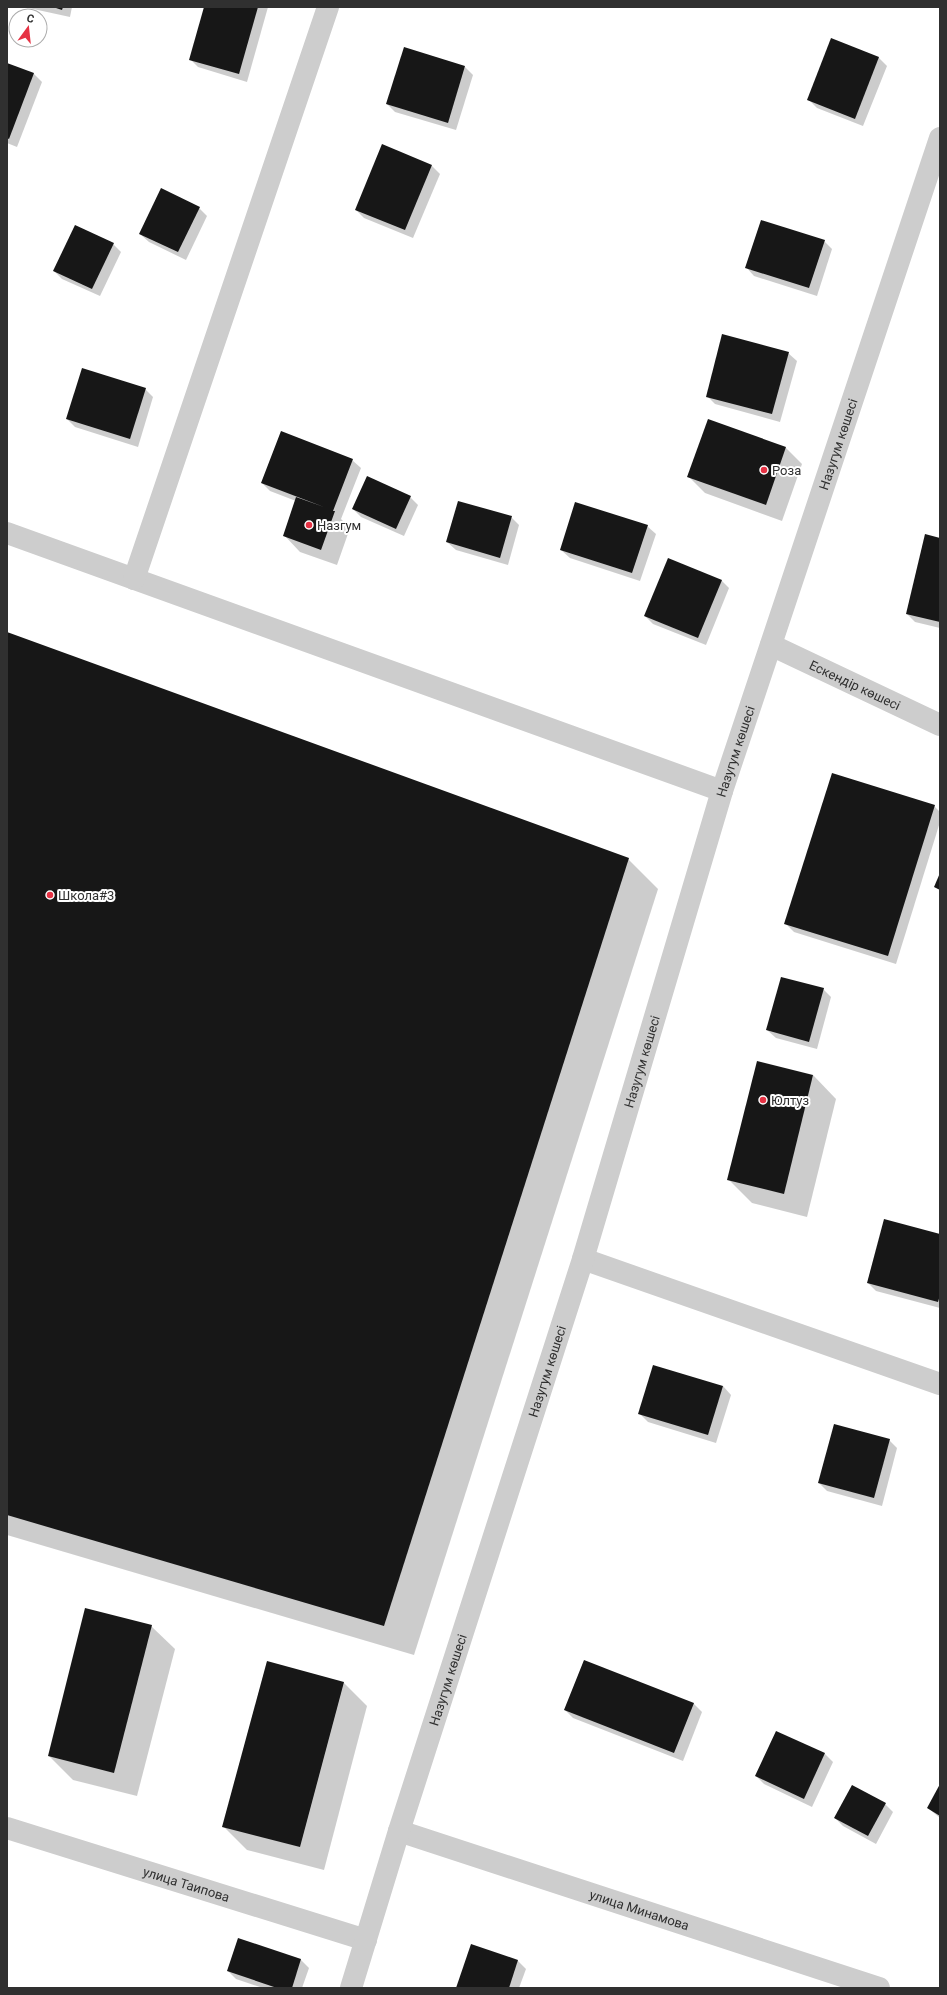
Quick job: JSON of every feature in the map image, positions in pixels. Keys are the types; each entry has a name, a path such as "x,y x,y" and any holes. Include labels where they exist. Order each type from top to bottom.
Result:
{"street":[{"path":"134,579 328,7"},
{"name":"Назугум көшесі","path":"351,1988 399,1831 583,1259 722,791 940,138"},
{"path":"7,533 722,791"},
{"name":"Ескендір көшесі","path":"771,645 940,724"},
{"path":"583,1259 940,1384"},
{"name":"улица Таипова","path":"7,1828 366,1940"},
{"name":"улица Минамова","path":"399,1831 879,1988"}],"building":[{"path":"53,7 63,7 62,10"},
{"path":"204,7 258,7 239,74 189,60"},
{"path":"831,38 879,57 855,119 807,100"},
{"path":"404,47 465,66 448,123 386,104"},
{"path":"7,63 34,73 9,139 7,138"},
{"path":"382,144 432,165 405,230 355,210"},
{"path":"161,188 200,207 178,252 139,234"},
{"path":"761,220 825,240 809,288 745,268"},
{"path":"75,225 114,243 92,289 53,271"},
{"path":"722,334 789,352 772,414 706,397"},
{"path":"82,368 146,388 130,439 66,419"},
{"path":"708,419 786,447 766,505 687,477"},
{"path":"281,431 353,459 333,511 335,511 321,550 283,536 296,497 324,507 261,483"},
{"path":"367,476 411,496 396,529 352,509"},
{"path":"458,501 512,516 500,558 446,542"},
{"path":"575,502 648,525 632,573 560,550"},
{"path":"925,534 940,538 940,622 906,614"},
{"path":"668,558 722,580 698,638 644,616"},
{"path":"7,632 629,858 384,1626 7,1515"},
{"path":"832,773 935,805 888,956 784,924"},
{"path":"940,873 940,890 934,887"},
{"path":"781,977 824,988 809,1042 766,1030"},
{"path":"757,1061 813,1075 784,1194 727,1180"},
{"path":"884,1219 940,1234 940,1295 938,1302 867,1283"},
{"path":"653,1365 723,1386 708,1435 638,1414"},
{"path":"834,1424 890,1439 874,1498 818,1483"},
{"path":"85,1608 152,1625 114,1773 48,1756"},
{"path":"584,1660 694,1703 674,1753 564,1710"},
{"path":"267,1661 344,1682 300,1847 222,1827"},
{"path":"776,1731 825,1753 804,1799 755,1776"},
{"path":"940,1784 940,1816 927,1808"},
{"path":"852,1785 886,1803 868,1836 834,1818"},
{"path":"238,1938 301,1959 292,1988 277,1988 227,1971"},
{"path":"471,1944 518,1960 509,1988 456,1988"}],"place":[{"name":"Роза","path":"764,470"},
{"name":"Назгум","path":"309,525"},
{"name":"Школа#3","path":"50,895"},
{"name":"Юлтуз","path":"763,1100"}]}
